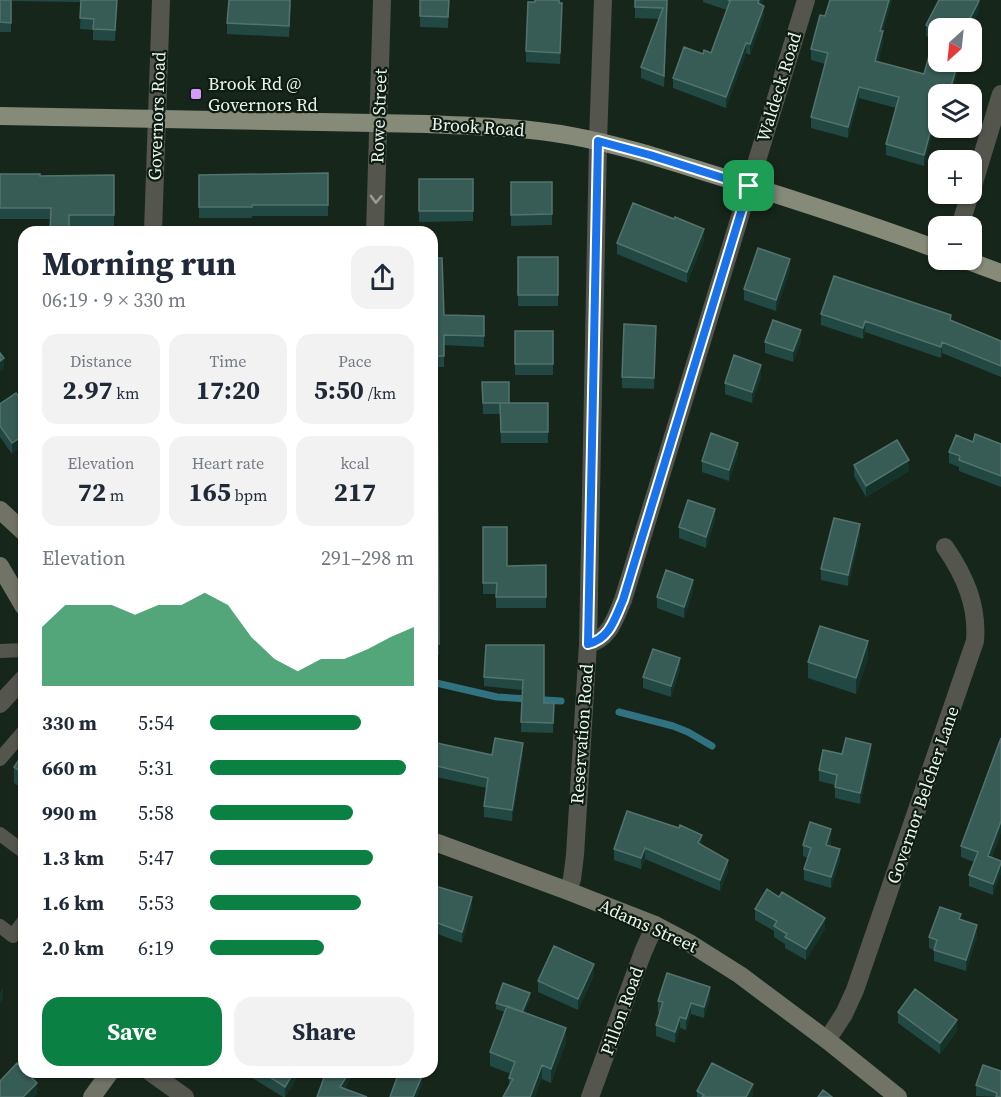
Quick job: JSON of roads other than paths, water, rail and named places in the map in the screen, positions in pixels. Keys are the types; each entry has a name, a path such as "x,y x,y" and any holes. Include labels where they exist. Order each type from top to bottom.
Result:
{"main road":[{"name":"Brook Road","path":"0,116 490,126 543,132 598,141 650,155 861,222 928,246"},
{"path":"982,266 1001,273"},
{"path":"0,510 18,526"},
{"path":"0,566 18,597"},
{"name":"Adams Street","path":"438,843 655,925 706,952 740,975 898,1097"},
{"path":"92,1097 106,1078"}],"street":[{"name":"Governors Road","path":"153,226 161,0"},
{"name":"Rowe Street","path":"375,226 382,0"},
{"name":"Reservation Road","path":"568,891 575,855 588,644 603,0"},
{"name":"Waldeck Road","path":"588,644 600,640 606,634 623,600 806,0"},
{"path":"982,156 1001,94"},
{"name":"Governor Belcher Lane","path":"827,1041 844,1014 855,990 975,641 976,625 970,594 945,547"},
{"path":"0,704 18,684"},
{"name":"Pillon Road","path":"590,1097 655,925"},
{"path":"158,1078 185,1097"}],"lane":[{"path":"0,651 18,650"},
{"path":"0,759 18,738"},
{"path":"0,834 18,848"},
{"path":"0,926 14,936 18,930"}],"waterway":[{"path":"438,683 497,697 561,701"},
{"path":"619,712 673,726 712,746"}],"place":[{"name":"Brook Rd @ Governors Rd","path":"196,94"}]}
